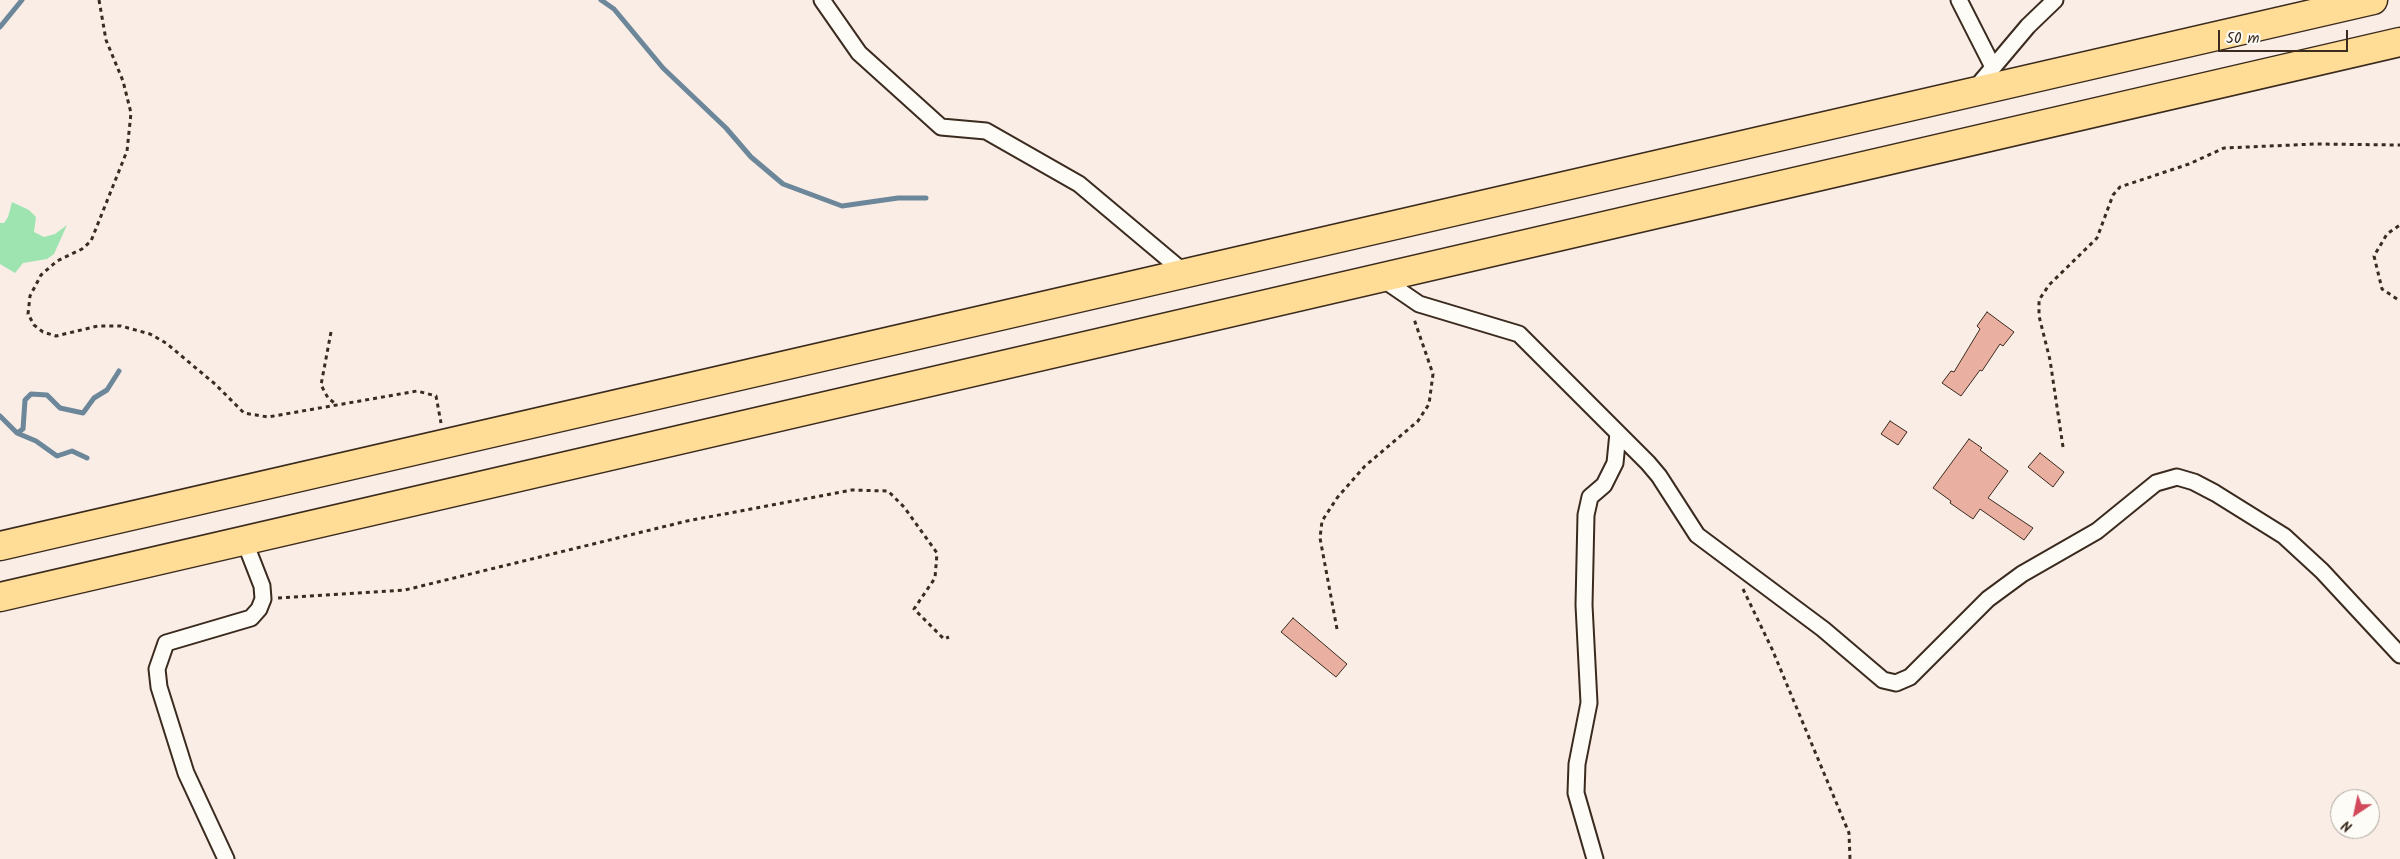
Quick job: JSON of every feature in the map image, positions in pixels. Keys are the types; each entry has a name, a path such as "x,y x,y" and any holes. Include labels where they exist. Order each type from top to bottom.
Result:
{"highway":[{"path":"0,546 2373,0"},
{"path":"0,597 2400,42"}],"street":[{"path":"1959,0 1993,67"},
{"path":"1972,92 2028,26 2055,0"},
{"path":"823,1 858,53 941,127 986,131 1079,184 1186,273"},
{"path":"1381,278 1419,304 1442,313 1519,334 1659,476 1697,535 1823,629 1883,680 1896,683 1910,677 1988,599 2022,574 2097,531 2156,483 2177,477 2194,482 2215,493 2284,536 2322,571 2400,655"},
{"path":"1595,859 1576,793 1577,764 1589,703 1584,605 1586,515 1590,498 1604,485 1615,463 1618,433"},
{"path":"226,859 186,773 160,687 157,669 166,643 251,618 259,609 263,598 262,586 244,540"}],"path":[{"path":"99,0 106,40 123,81 131,113 127,151 92,241 82,249 57,260 41,275 30,296 28,314 34,324 43,332 56,336 98,326 121,326 150,334 166,343 215,384 244,413 268,417 417,391 436,396 440,410 444,444"},
{"path":"2063,446 2050,360 2039,316 2039,300 2049,285 2097,238 2113,194 2120,187 2189,164 2224,148 2316,144 2400,145"},
{"path":"2397,299 2382,289 2374,256 2387,234 2400,225"},
{"path":"1337,629 1320,538 1322,521 1331,505 1365,466 1418,421 1428,404 1433,374 1405,294"},
{"path":"331,332 321,385 328,398 337,405"},
{"path":"263,598 405,590 687,521 852,490 888,490 904,507 937,553 935,578 914,609 944,639 949,637"},
{"path":"1727,557 1772,649 1818,756 1849,833 1850,859"}],"green space":[{"path":"12,202 29,210 36,217 34,232 44,237 55,234 67,225 54,254 47,259 23,263 15,273 0,264 0,223 4,223 8,217"}],"building":[{"path":"1987,312 2014,332 2003,346 2000,344 1982,371 1980,370 1961,396 1942,383 1951,371 1954,372 1980,329 1977,326"},
{"path":"1890,421 1907,432 1898,445 1881,434"},
{"path":"1969,439 1982,448 1980,450 2008,471 1988,498 2033,528 2024,540 1980,509 1973,519 1933,488"},
{"path":"2040,453 2064,472 2053,487 2028,467"},
{"path":"1293,618 1347,664 1336,677 1281,632"}],"waterway":[{"path":"0,27 22,0"},
{"path":"601,0 614,9 663,68 726,128 751,157 783,184 842,206 898,198 926,198"},
{"path":"0,416 17,433 23,429 25,400 31,394 47,395 60,408 83,413 94,398 107,390 119,371"},
{"path":"17,433 36,441 57,456 72,451 87,458"}]}
